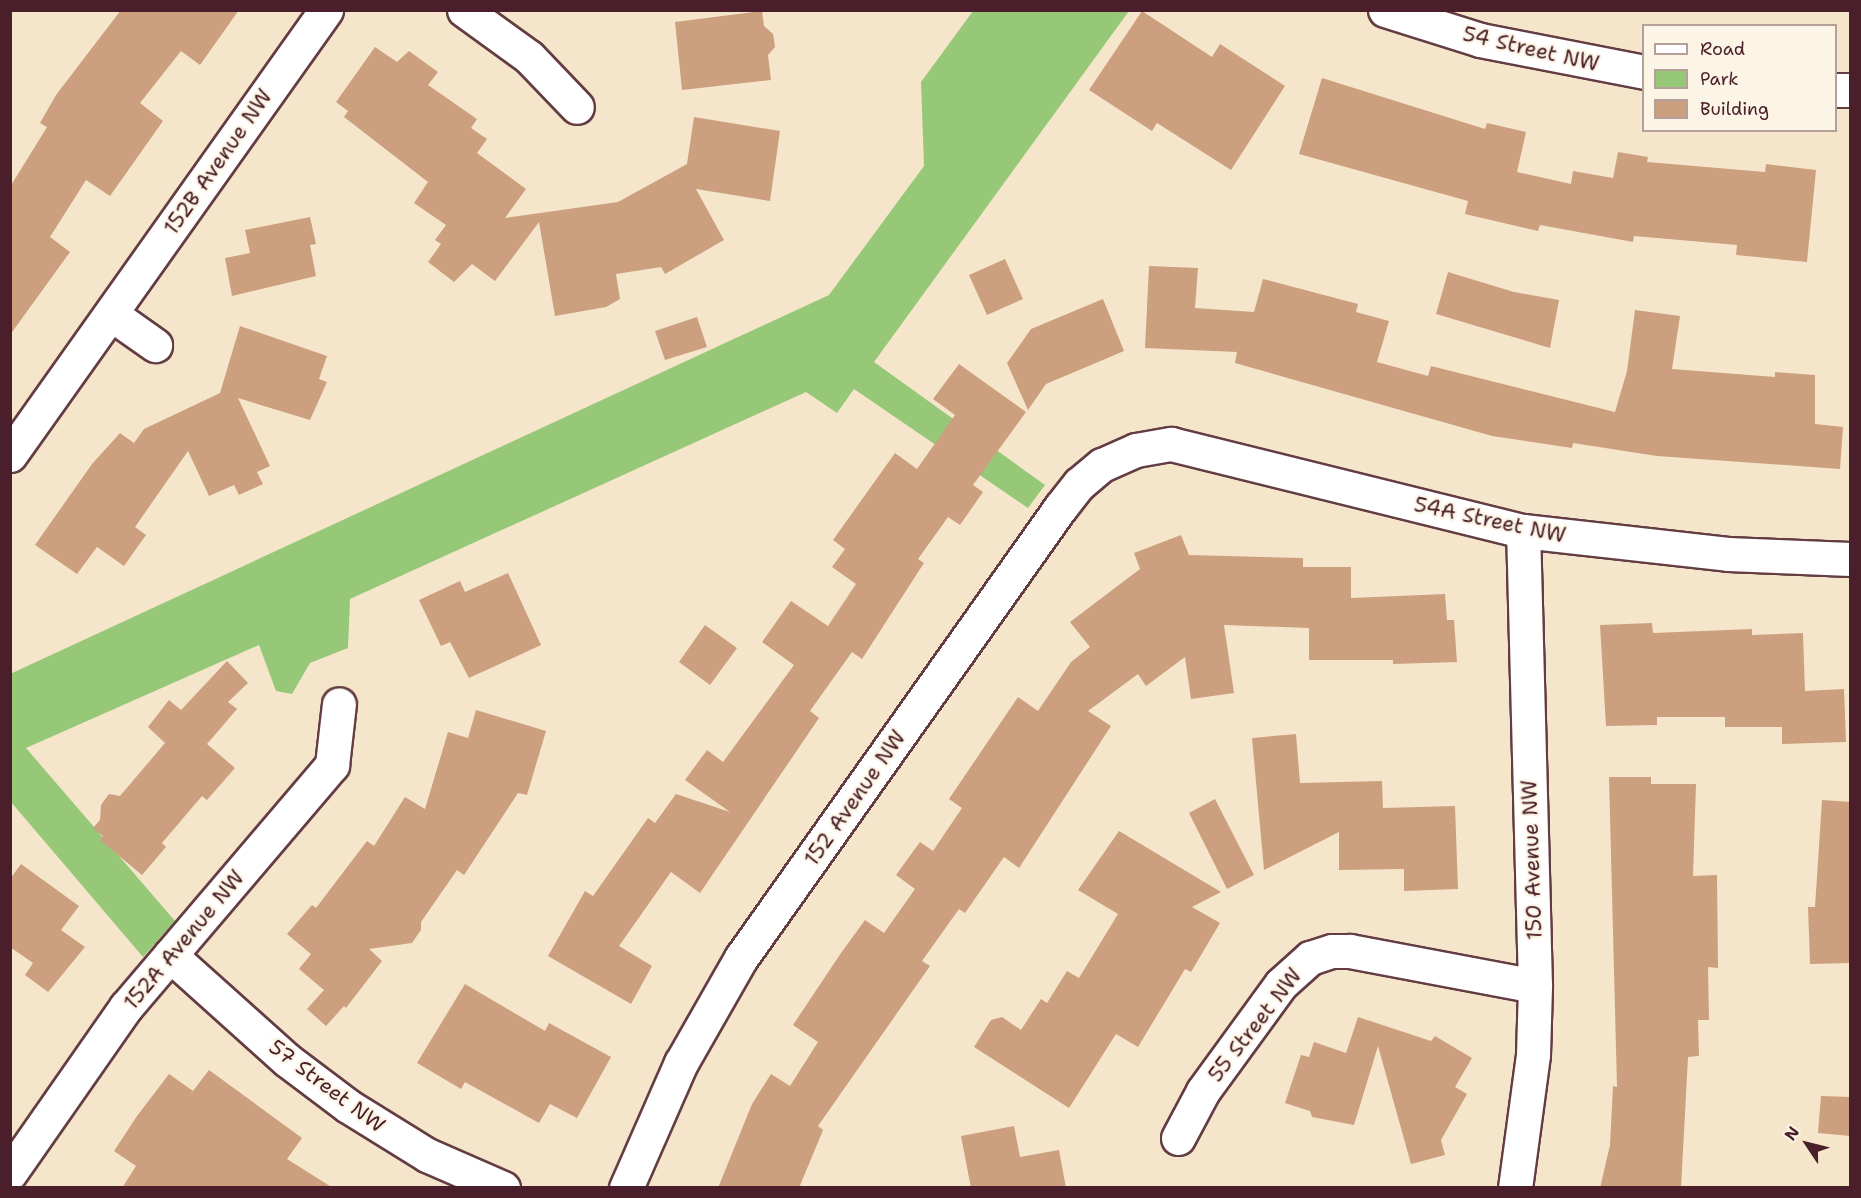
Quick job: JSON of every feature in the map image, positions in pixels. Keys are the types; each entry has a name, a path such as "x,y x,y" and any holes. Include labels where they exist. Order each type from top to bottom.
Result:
{"street":[{"name":"152B Avenue NW","path":"10,455 326,10"},
{"path":"464,10 529,57 578,107"},
{"name":"54 Street NW","path":"1385,10 1480,40 1642,72"},
{"path":"111,314 155,345"},
{"name":"54A Street NW","path":"1136,450 1171,444 1201,448 1522,531 1728,554 1851,559"},
{"name":"152 Avenue NW","path":"627,1188 681,1063 741,958 1060,508 1079,484 1102,465 1136,450"},
{"name":"150 Avenue NW","path":"1515,1188 1533,1054 1535,986 1522,531"},
{"name":"152A Avenue NW","path":"10,1173 126,1007 332,765 339,704"},
{"name":"55 Street NW","path":"1178,1138 1203,1091 1281,984 1310,958 1350,951 1535,986"},
{"name":"57 Street NW","path":"170,956 287,1060 340,1101 427,1155 503,1188"}],"green space":[{"path":"973,11 1129,11 874,362 1045,485 1028,508 854,389 837,413 806,392 350,599 348,648 310,663 292,694 276,691 259,645 26,748 175,921 143,957 11,802 10,674 829,295 924,166 921,82"}],"building":[{"path":"121,10 239,10 200,65 181,51 140,103 163,121 110,196 86,180 50,237 70,252 10,335 10,187 47,127 40,123 56,95"},
{"path":"762,11 764,26 773,34 775,47 768,55 771,80 682,90 675,22"},
{"path":"1142,11 1212,57 1220,44 1285,86 1231,170 1157,123 1152,131 1089,90"},
{"path":"375,47 397,62 409,51 438,72 428,85 477,119 471,128 487,139 477,153 526,189 505,218 618,202 687,164 694,117 780,131 770,201 696,189 724,240 665,274 661,267 616,274 620,299 606,307 555,316 539,222 495,281 472,264 454,282 428,262 441,244 435,240 446,225 414,203 428,182 344,117 348,111 336,102"},
{"path":"1322,78 1485,129 1487,123 1526,132 1517,172 1571,184 1573,171 1613,178 1618,152 1648,157 1647,162 1765,172 1766,164 1816,170 1807,262 1736,255 1737,245 1634,236 1633,242 1540,225 1538,231 1465,214 1468,201 1299,154"},
{"path":"310,217 316,244 310,245 316,276 232,296 225,258 250,253 245,230"},
{"path":"1005,259 1023,299 987,315 969,275"},
{"path":"1149,266 1198,268 1195,308 1254,312 1263,279 1358,304 1356,312 1389,321 1377,362 1428,376 1431,366 1615,412 1627,371 1635,310 1680,316 1672,369 1775,377 1775,372 1815,375 1815,424 1843,427 1840,469 1657,456 1573,443 1572,448 1492,436 1235,363 1237,352 1145,348"},
{"path":"1448,272 1514,292 1559,300 1550,348 1436,314"},
{"path":"1103,299 1124,351 1046,384 1028,410 1007,363 1031,329"},
{"path":"697,317 707,347 665,360 655,331"},
{"path":"240,326 327,356 319,379 327,382 310,420 238,398 270,466 257,472 263,484 239,495 234,485 209,496 188,451 135,527 146,535 124,566 97,547 77,574 35,545 92,464 120,433 134,443 144,429 220,393"},
{"path":"959,364 1026,412 973,485 983,492 960,525 948,517 918,559 924,563 862,659 852,652 810,711 819,718 700,893 671,872 619,946 652,966 631,1004 548,956 585,891 593,896 648,818 655,823 676,794 730,812 685,780 707,750 723,762 794,665 762,642 791,601 828,626 856,584 832,567 845,549 833,540 895,453 917,469 955,415 933,399"},
{"path":"1181,535 1189,555 1303,558 1303,567 1351,567 1351,598 1445,594 1447,620 1454,620 1457,662 1393,664 1393,660 1309,660 1309,628 1224,625 1234,693 1191,699 1185,657 1146,686 1138,674 1088,711 1111,726 1019,868 1004,857 965,913 959,909 922,961 930,966 818,1126 823,1130 799,1188 718,1188 752,1104 771,1074 790,1086 818,1042 793,1025 841,953 865,920 884,933 915,889 896,875 920,842 933,851 962,808 949,799 1018,697 1038,711 1071,662 1090,647 1070,622 1140,569 1134,553"},
{"path":"508,573 541,645 469,678 450,642 441,646 419,600 460,581 465,592"},
{"path":"1652,623 1653,633 1752,629 1752,635 1803,633 1805,691 1844,689 1846,742 1782,744 1782,727 1725,727 1725,717 1657,717 1657,725 1606,726 1600,625"},
{"path":"705,625 737,648 710,685 679,662"},
{"path":"227,661 248,683 228,702 237,709 207,744 235,768 207,800 202,796 162,843 166,847 142,875 100,840 103,836 93,828 100,820 101,805 109,794 120,796 165,743 148,727 169,700 181,710"},
{"path":"476,710 546,731 527,795 518,793 464,875 457,870 421,922 421,930 412,943 369,949 382,961 346,1008 344,1006 326,1026 307,1009 324,990 299,969 311,954 287,934 312,905 316,908 367,841 374,846 405,797 425,809 448,732 468,738"},
{"path":"1296,734 1300,783 1382,781 1383,808 1455,806 1458,889 1404,891 1404,869 1339,870 1339,832 1264,870 1252,738"},
{"path":"1609,777 1651,777 1651,784 1696,784 1693,876 1717,875 1718,968 1708,967 1709,1020 1698,1020 1699,1056 1688,1057 1681,1188 1600,1188 1610,1145 1613,1086 1617,1087"},
{"path":"1215,799 1254,875 1227,889 1189,813"},
{"path":"1822,800 1851,802 1851,963 1810,964 1808,907 1815,907"},
{"path":"1119,831 1221,892 1192,907 1220,923 1191,972 1185,969 1138,1047 1116,1034 1069,1108 974,1047 991,1020 1002,1017 1021,1030 1041,999 1047,1003 1067,971 1079,978 1118,914 1078,890"},
{"path":"21,864 79,906 61,930 85,947 48,992 25,975 33,963 10,947 10,879"},
{"path":"465,984 545,1031 549,1023 611,1057 577,1118 550,1104 539,1123 465,1082 461,1089 417,1063"},
{"path":"1358,1017 1431,1041 1435,1036 1472,1058 1455,1087 1467,1094 1441,1140 1445,1155 1411,1164 1378,1046 1354,1125 1312,1117 1310,1111 1285,1103 1301,1055 1309,1057 1314,1042 1346,1053"},
{"path":"209,1070 302,1138 287,1159 333,1188 122,1188 136,1166 114,1151 137,1116 169,1074 193,1091"},
{"path":"1821,1096 1851,1097 1851,1136 1818,1133"},
{"path":"1014,1126 1020,1157 1059,1150 1066,1188 971,1188 961,1136"}]}
